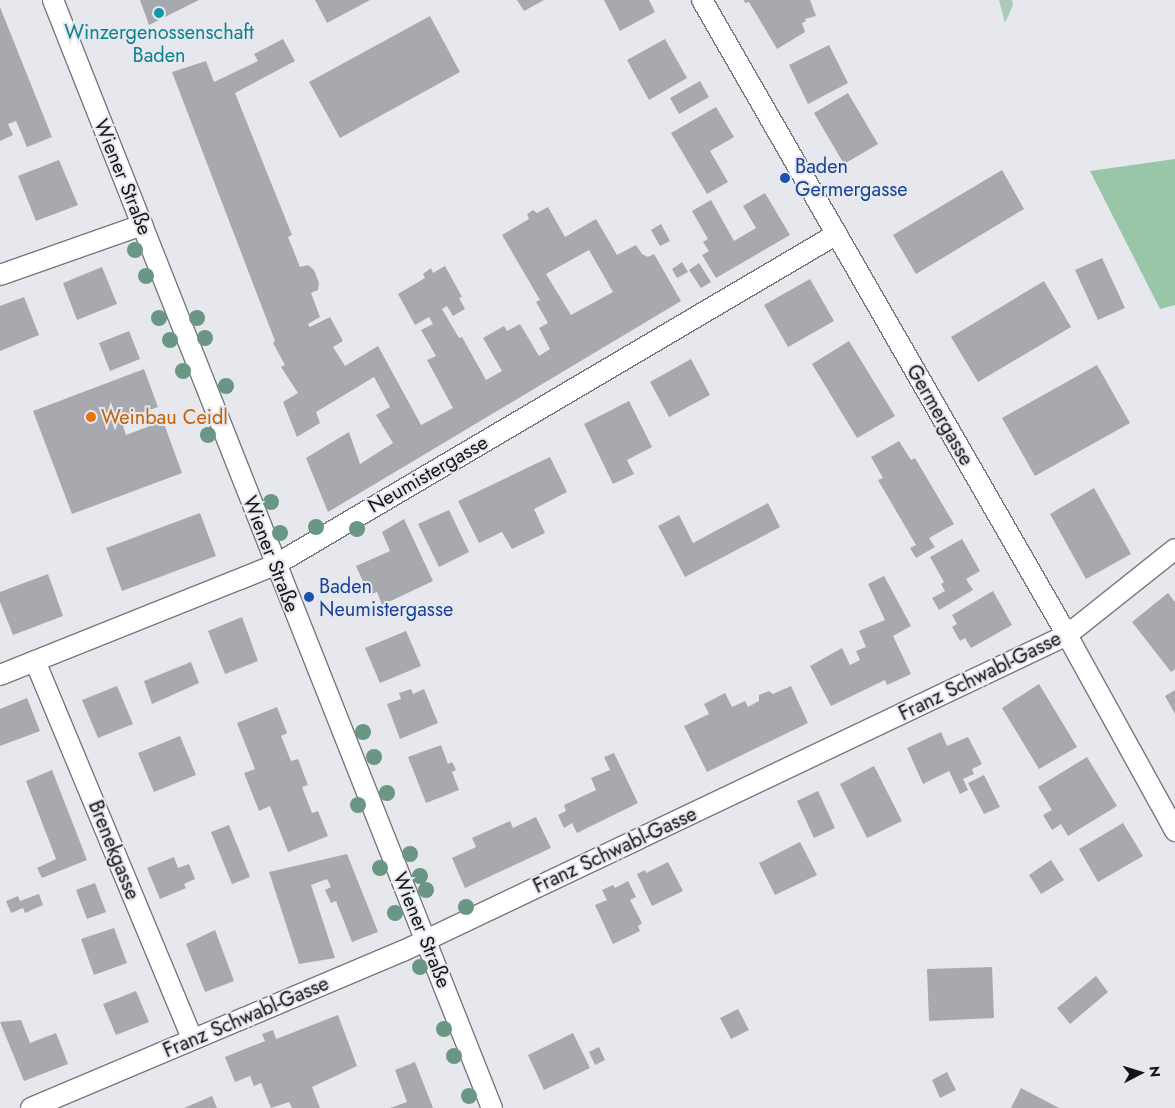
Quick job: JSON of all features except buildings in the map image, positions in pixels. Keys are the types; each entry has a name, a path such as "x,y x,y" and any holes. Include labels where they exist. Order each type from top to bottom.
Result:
{"street":[{"name":"Wiener Straße","path":"53,0 275,565 492,1108"},
{"name":"Germergasse","path":"702,0 1067,635 1175,831"},
{"path":"0,275 142,225"},
{"name":"Neumistergasse","path":"0,674 275,565 837,234"},
{"name":"Franz Schwabl-Gasse","path":"31,1108 426,940 1067,635 1175,549"},
{"name":"Brenekgasse","path":"35,661 192,1040"}],"green space":[{"path":"999,0 1012,0 1013,5 1005,23"},
{"path":"1175,159 1175,305 1160,309 1090,171"}],"place":[{"name":"Winzergenossenschaft Baden","path":"159,13"},
{"name":"Baden Germergasse","path":"785,178"},
{"name":"Weinbau Ceidl","path":"91,417"},
{"name":"Baden Neumistergasse","path":"309,597"}]}
